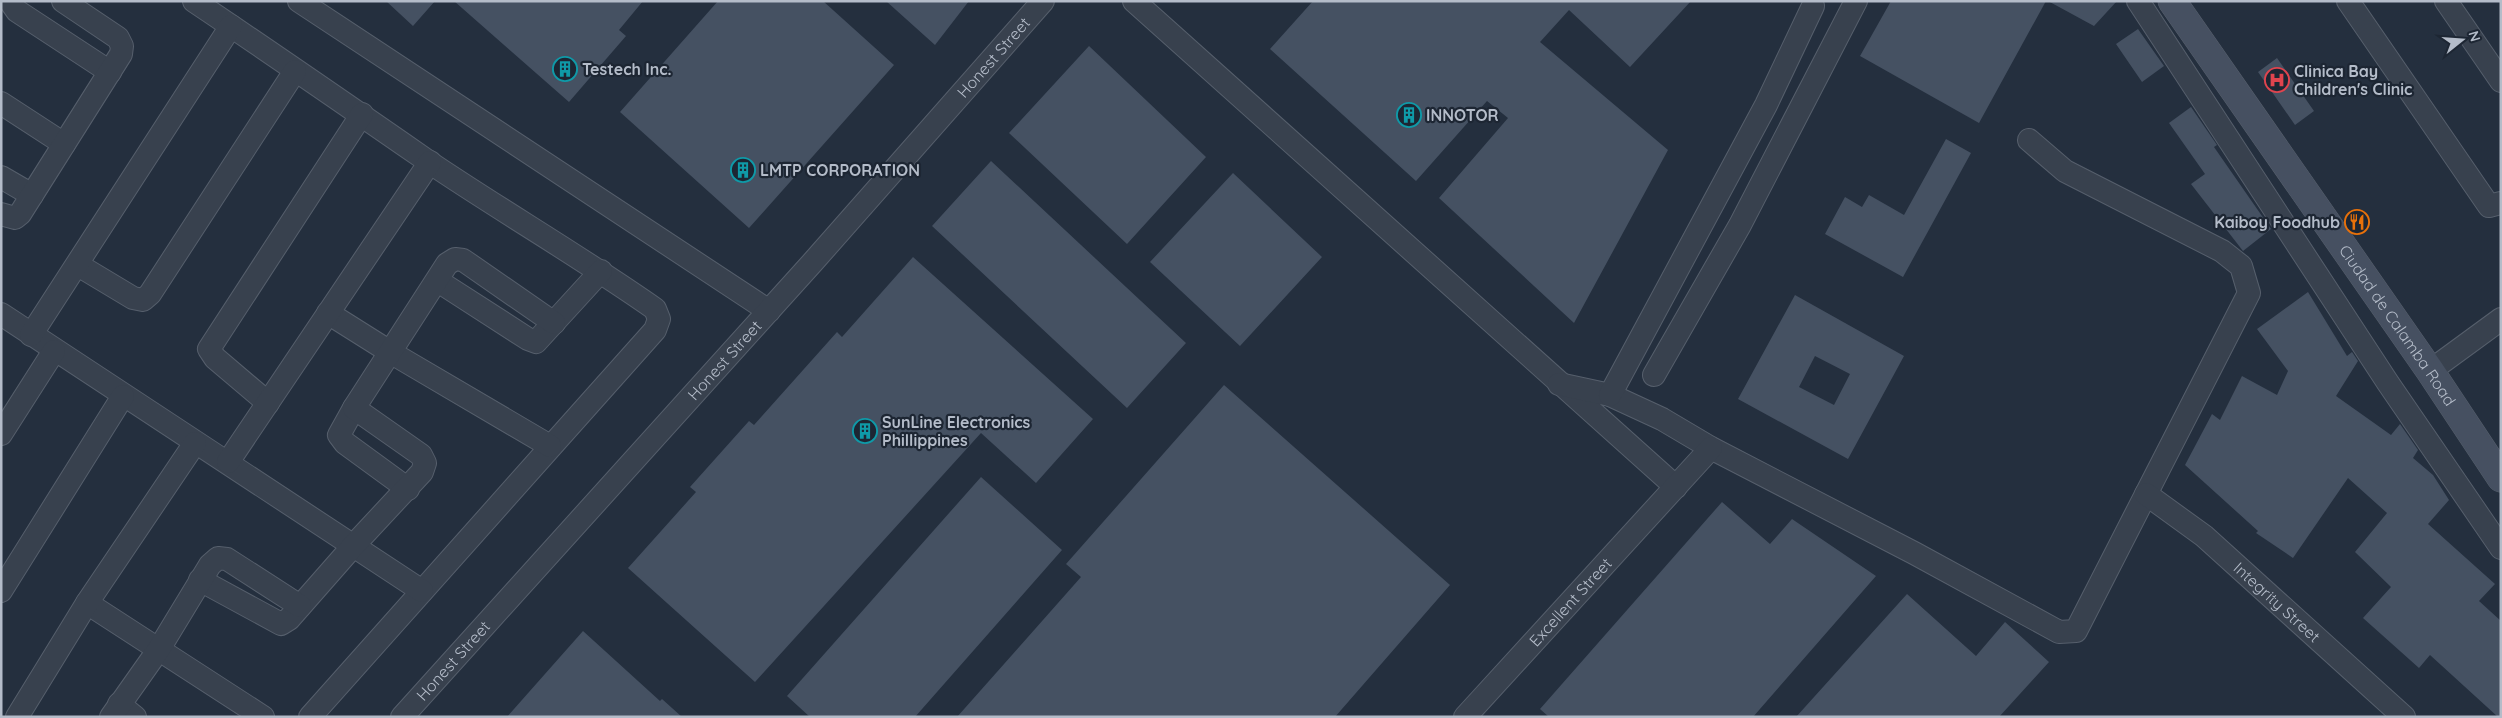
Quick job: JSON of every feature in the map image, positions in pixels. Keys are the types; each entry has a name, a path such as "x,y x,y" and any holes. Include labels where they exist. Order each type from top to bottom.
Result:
{"main road":[{"name":"Ciudad de Calamba Road","path":"2172,1 2430,371 2501,478"}],"street":[{"path":"10,1 17,11 110,72"},
{"path":"1,214 15,218 20,214 121,54 122,46 118,38 63,1"},
{"path":"194,1 430,162 602,271 655,309 660,319 655,330 310,717"},
{"path":"299,1 769,310"},
{"name":"Honest Street","path":"402,717 769,310 1044,1"},
{"path":"1134,1 1676,488"},
{"path":"1654,375 1740,225 1856,1"},
{"path":"2138,1 2383,375 2501,548"},
{"path":"2348,1 2489,206 2501,203"},
{"path":"2446,1 2501,81"},
{"path":"1610,395 1766,105 1813,6"},
{"path":"31,335 231,26"},
{"path":"78,265 133,298 143,300 150,294 295,71"},
{"path":"1,103 64,144"},
{"path":"268,402 215,358 209,349 362,114"},
{"path":"1559,384 1610,395 1662,420 1914,553 2059,632 2076,631 2249,293 2241,266 2222,251 2065,171 2029,140"},
{"path":"228,462 430,162"},
{"path":"1,177 32,195"},
{"path":"408,489 345,443 339,435 354,408 438,281 447,264 455,259 463,260 554,323"},
{"path":"438,281 528,339 536,342 602,271"},
{"path":"328,313 390,352 550,446"},
{"path":"1,314 54,351 195,443 228,462 422,591"},
{"path":"2430,371 2501,319"},
{"path":"1,434 54,351"},
{"path":"1,591 123,396"},
{"path":"200,580 281,624 289,619 354,545 408,489 422,472 425,463 421,455 354,408"},
{"path":"17,717 87,602 195,443"},
{"name":"Excellent Street","path":"1465,717 1712,448"},
{"name":"Integrity Street","path":"2146,494 2204,536 2404,717"},
{"path":"121,712 200,580 210,565 218,558 227,559 300,606"},
{"path":"87,602 263,717"}],"building":[{"path":"386,1 435,1 413,26"},
{"name":"Testech Inc.","path":"454,1 643,1 619,30 626,36 569,102"},
{"name":"LMTP CORPORATION","path":"718,1 823,1 894,65 749,228 620,112"},
{"path":"886,1 969,1 935,45"},
{"path":"1313,1 1691,1 1630,67 1569,10 1540,42 1668,150 1574,323 1439,198 1508,118 1487,101 1416,181 1270,49"},
{"path":"1891,1 2046,1 1979,123 1860,56"},
{"path":"2048,1 2117,1 2094,26"},
{"path":"2138,29 2164,66 2142,82 2116,44"},
{"path":"1089,46 1206,157 1127,244 1009,133"},
{"path":"2277,58 2314,111 2295,125 2258,72"},
{"path":"2191,107 2217,145 2214,147 2271,229 2243,251 2191,184 2205,174 2169,123"},
{"path":"1946,139 1971,153 1903,277 1825,234 1845,197 1862,207 1869,195 1904,215"},
{"path":"991,161 1186,343 1127,408 932,226"},
{"path":"1233,173 1322,257 1240,346 1150,262"},
{"path":"913,257 1093,419 1036,483 981,433 755,682 628,568 696,492 690,487 749,421 754,425 837,332 842,337"},
{"path":"2308,292 2347,356 2352,352 2358,361 2336,396 2391,435 2400,424 2418,450 2413,458 2433,475 2449,500 2428,524 2495,584 2479,601 2501,621 2501,717 2498,717 2430,655 2419,668 2363,618 2391,587 2355,552 2387,513 2348,478 2293,558 2256,533 2258,531 2185,465 2212,414 2220,420 2242,376 2277,395 2288,371 2257,329"},
{"path":"1795,295 1904,356 1848,459 1738,399","holes":["1815,356 1850,374 1834,405 1799,387"]},
{"path":"1224,385 1450,585 1335,717 957,717 1081,577 1066,564"},
{"path":"981,477 1062,550 915,717 810,717 787,696"},
{"path":"1722,502 1770,544 1792,519 1876,576 1753,717 1549,717 1540,709"},
{"path":"1907,594 1976,656 2005,622 2049,662 1999,717 1796,717"},
{"path":"583,631 660,701 662,699 682,717 507,717"}],"place":[{"name":"Testech Inc.","path":"565,69"},
{"name":"Clinica Bay Children's Clinic","path":"2277,80"},
{"name":"INNOTOR","path":"1409,115"},
{"name":"LMTP CORPORATION","path":"743,170"},
{"name":"Kaiboy Foodhub","path":"2357,222"},
{"name":"SunLine Electronics Phillippines","path":"865,431"}]}
